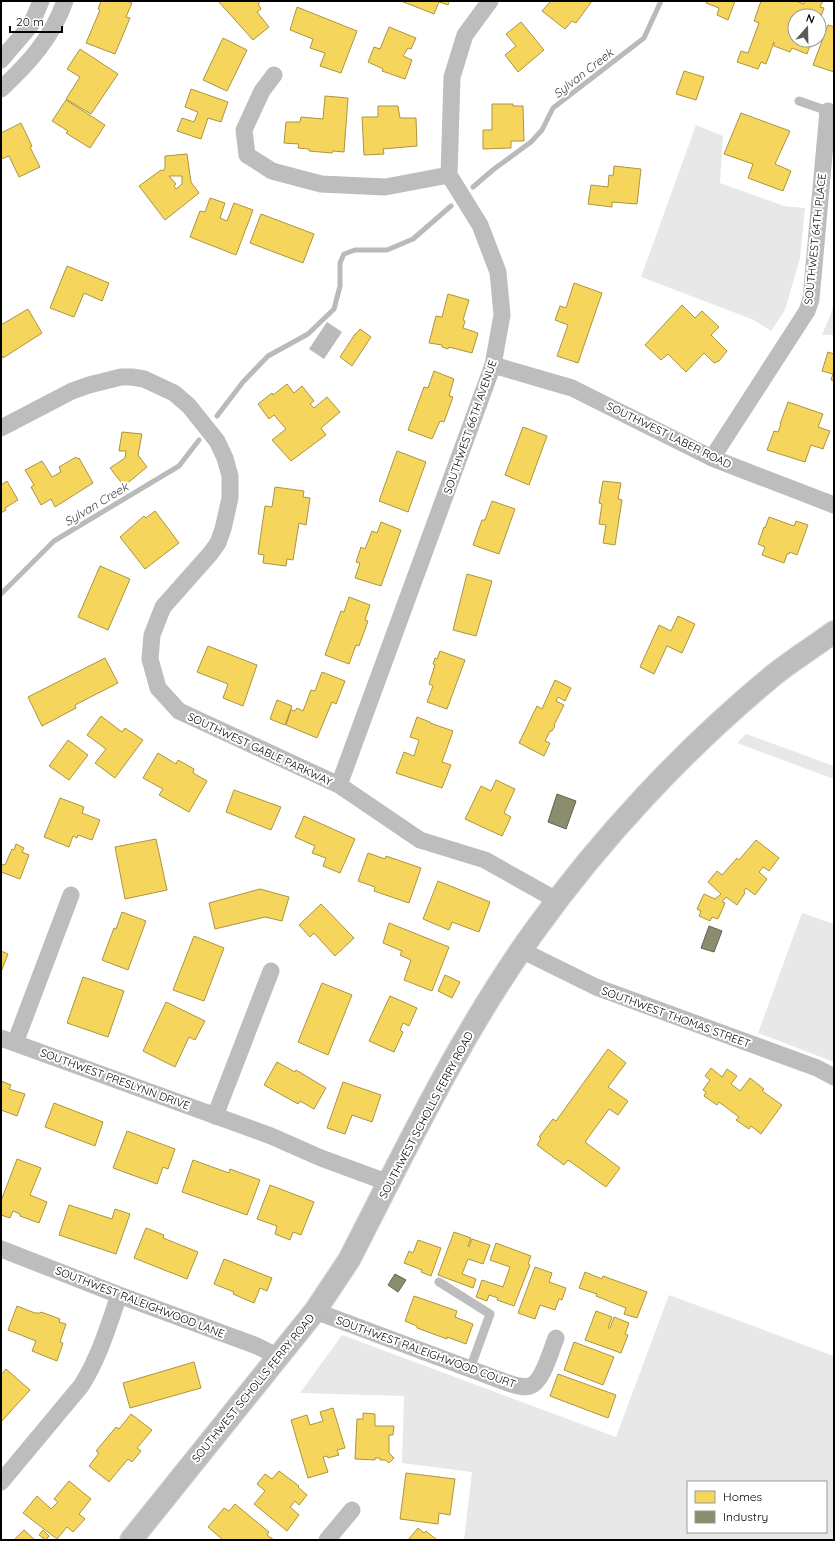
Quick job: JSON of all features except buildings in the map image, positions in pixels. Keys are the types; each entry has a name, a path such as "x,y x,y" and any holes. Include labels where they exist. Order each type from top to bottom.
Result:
{"main road":[{"name":"SOUTHWEST SCHOLLS FERRY ROAD","path":"131,1540 279,1357 314,1311 349,1260 439,1084 481,1013 521,950 584,867 680,760 777,672 834,632"}],"street":[{"path":"1,60 31,25 41,1"},
{"path":"1,89 24,69 47,39 65,1"},
{"path":"274,75 262,91 244,130 247,155 272,171 321,184 385,187 449,175 452,77 465,35 490,1"},
{"name":"SOUTHWEST 64TH PLACE","path":"712,458 807,311 811,299 831,112"},
{"name":"SOUTHWEST 66TH AVENUE","path":"339,785 493,365 502,315 498,272 480,225 449,175"},
{"name":"SOUTHWEST LABER ROAD","path":"493,365 572,388 712,458 834,505"},
{"name":"SOUTHWEST GABLE PARKWAY","path":"1,428 72,391 104,380 132,377 144,380 174,393 189,406 218,441 230,476 230,498 224,529 218,543 210,554 163,606 152,635 150,659 158,688 179,711 339,785 420,840 485,860 558,901"},
{"name":"SOUTHWEST PRESLYNN DRIVE","path":"71,895 8,1040 271,1136 321,1158 388,1183"},
{"name":"SOUTHWEST THOMAS STREET","path":"521,950 596,987 817,1068 834,1077"},
{"path":"215,1116 271,971"},
{"name":"SOUTHWEST RALEIGHWOOD LANE","path":"1,1249 119,1296 257,1346 279,1357"},
{"path":"1,1482 84,1381 100,1350 119,1296"},
{"name":"SOUTHWEST RALEIGHWOOD COURT","path":"314,1311 508,1384 519,1386 529,1386 539,1380 556,1338"},
{"path":"327,1540 352,1510"}],"lane":[{"path":"799,101 831,112"},
{"path":"439,1282 490,1314 470,1369"}],"shaded area":[{"path":"696,125 723,136 720,183 784,206 805,208 800,258 785,310 771,331 754,320 641,277"},
{"path":"834,299 834,335 822,335 832,311"},
{"path":"327,322 342,332 324,359 309,349"},
{"path":"746,734 834,766 834,779 737,743"},
{"path":"802,913 834,924 834,1062 758,1033"},
{"path":"669,1295 834,1356 834,1540 464,1540 472,1472 402,1463 404,1396 300,1393 342,1335 616,1437"}],"waterway":[{"name":"Sylvan Creek","path":"473,187 494,169 531,142 542,130 553,108 644,38 661,1"},
{"name":"Sylvan Creek","path":"217,416 243,382 268,356 308,334 334,309 340,286 340,263 344,254 355,250 387,250 413,239 451,206"},
{"name":"Sylvan Creek","path":"1,594 54,541 179,466 199,440"}]}
